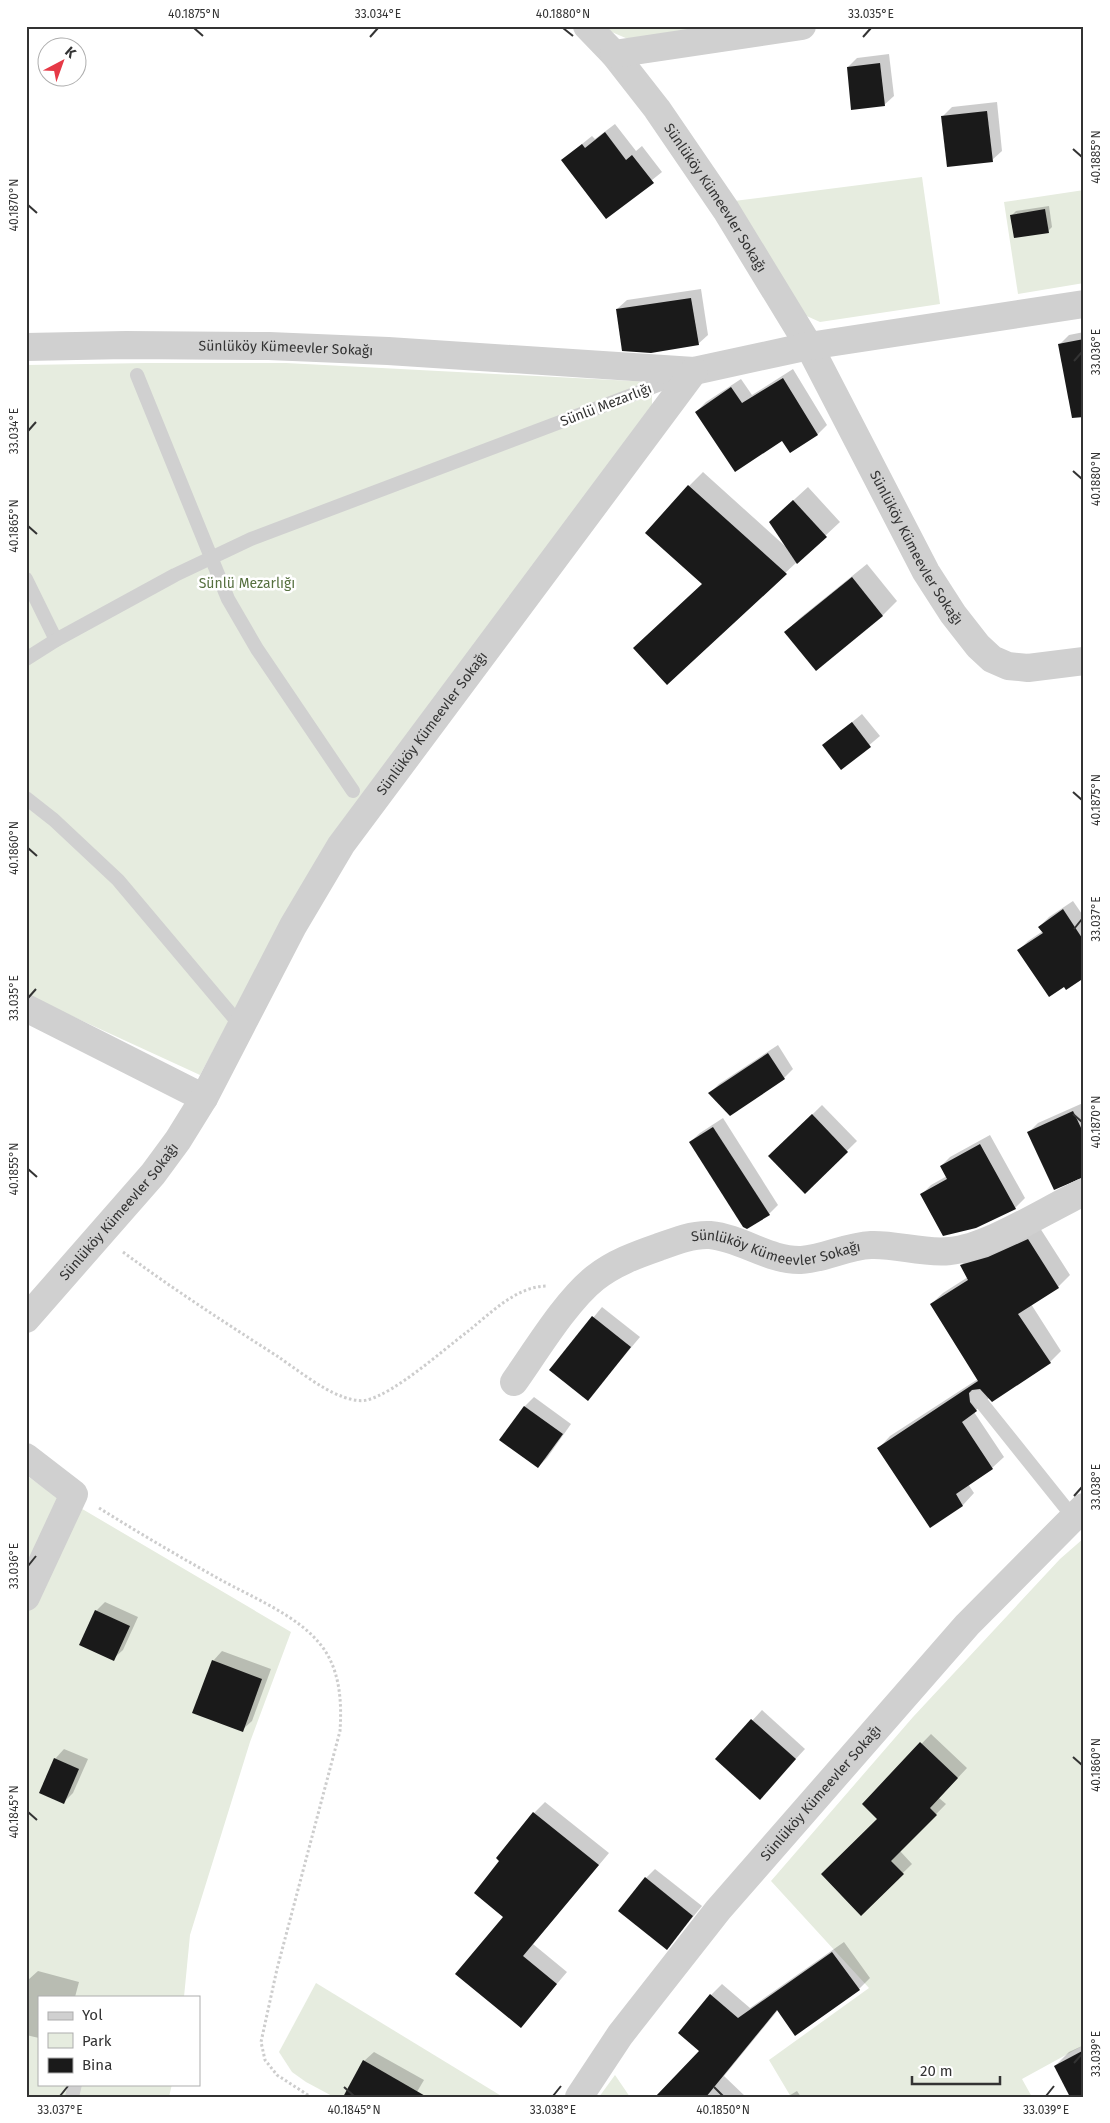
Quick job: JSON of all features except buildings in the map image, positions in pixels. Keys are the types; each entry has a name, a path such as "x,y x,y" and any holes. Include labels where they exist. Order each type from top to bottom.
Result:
{"street":[{"name":"Sünlüköy Kümeevler Sokağı","path":"587,26 614,54 657,109 726,210 809,346 926,572 953,614 978,646 992,658 1008,666 1028,668 1084,660"},
{"path":"614,54 802,26"},
{"name":"Sünlüköy Kümeevler Sokağı","path":"26,347 126,345 269,346 378,350 694,371 809,346 1084,304"},
{"name":"Sünlüköy Kümeevler Sokağı","path":"26,1319 154,1174 178,1140 204,1098 293,926 341,845 694,371"},
{"path":"26,1008 204,1098"},
{"name":"Sünlüköy Kümeevler Sokağı","path":"514,1382 579,1293 595,1278 624,1260 684,1238 709,1235 736,1240 783,1259 802,1260 847,1248 871,1245 926,1251 950,1251 965,1248 989,1239 1084,1192"},
{"path":"26,1457 74,1494 26,1597"},
{"name":"Sünlüköy Kümeevler Sokağı","path":"579,2097 620,2035 718,1910 967,1625 1078,1512"}],"lane":[{"name":"Sünlü Mezarlığı","path":"26,659 56,640 210,558 309,516 394,486 694,371"},
{"path":"137,375 210,558 241,623 353,791"},
{"path":"26,579 56,640"},
{"path":"26,798 54,820 118,880 241,1026"},
{"path":"977,1397 1078,1512"}],"path":[{"path":"101,1236 185,1297 339,1396 353,1400 365,1400 380,1394 411,1374 523,1291 534,1286 549,1286 579,1293"},
{"path":"74,1494 189,1562 286,1616 306,1630 320,1644 331,1660 338,1682 341,1704 340,1731 275,1978 261,2042 265,2060 277,2075 311,2097"}],"green space":[{"path":"604,26 717,26 635,42 607,30"},
{"path":"922,177 940,304 820,322 800,313 734,201"},
{"path":"1084,190 1084,283 1018,294 1004,202"},
{"name":"Sünlü Mezarlığı","path":"286,363 652,382 652,406 237,1006 200,1075 26,995 26,365"},
{"path":"26,1475 57,1497 84,1510 291,1632 250,1742 190,1935 184,1996 38,1996 38,2086 172,2086 169,2097 26,2097"},
{"path":"1084,1538 1084,2045 1022,2079 1032,2097 791,2097 769,2060 869,1988 771,1881 913,1717 1060,1559"},
{"path":"316,1983 503,2097 334,2097 306,2082 292,2072 279,2052"},
{"path":"615,2075 630,2097 599,2097"}]}
